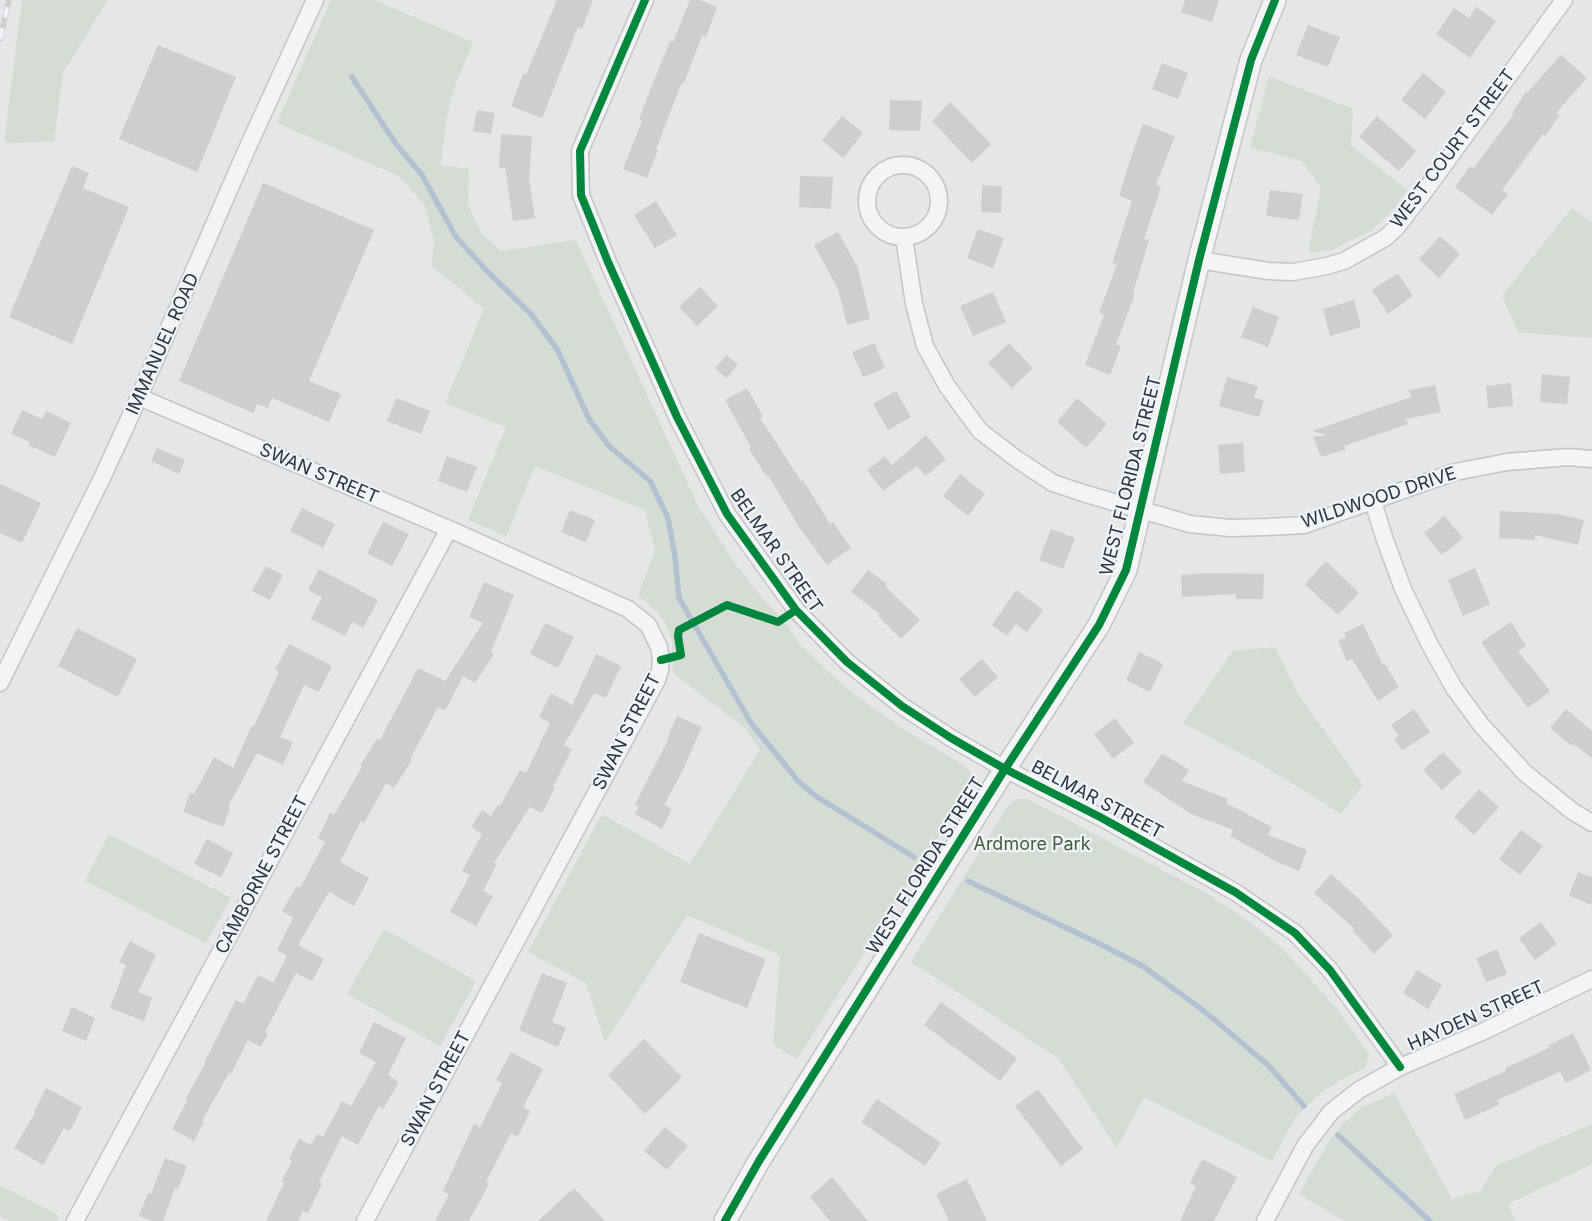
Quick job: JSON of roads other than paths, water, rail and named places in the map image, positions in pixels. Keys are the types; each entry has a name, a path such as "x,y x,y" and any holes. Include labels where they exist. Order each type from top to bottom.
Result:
{"street":[{"name":"IMMANUEL ROAD","path":"0,683 140,398 246,151 315,0"},
{"name":"BELMAR STREET","path":"645,0 580,151 581,195 608,262 677,417 727,514 796,610 846,662 902,706 1005,769 1100,817 1227,887 1295,933 1330,970 1400,1067"},
{"name":"WEST FLORIDA STREET","path":"725,1221 758,1160 1005,769 1099,625 1126,570 1199,260 1251,60 1275,0"},
{"name":"WEST COURT STREET","path":"1199,260 1268,271 1292,272 1344,261 1385,238 1396,228 1427,188 1564,0"},
{"path":"909,164 920,168 930,176 937,186 940,199 938,211 929,226 915,235 904,237 892,235 882,230 874,222 868,211 867,200 869,189 875,177 885,169 896,165 909,164"},
{"name":"WILDWOOD DRIVE","path":"904,237 914,304 925,346 947,386 980,431 1052,483 1190,524 1230,528 1268,527 1304,525 1455,472 1507,462 1568,457 1592,458"},
{"name":"SWAN STREET","path":"140,398 448,529 628,609 648,626 659,647 661,660 656,680 365,1221"},
{"path":"1374,502 1385,540 1403,589 1429,643 1454,688 1482,726 1525,773 1572,811 1592,823"},
{"name":"CAMBORNE STREET","path":"75,1221 448,529"},
{"name":"HAYDEN STREET","path":"1265,1221 1305,1146 1331,1112 1359,1090 1400,1067 1482,1032 1592,979"}],"waterway":[{"path":"352,77 396,144 422,175 456,237 531,314 557,349 589,419 609,446 650,481 668,518 675,557 679,598 751,723 798,781 814,795 914,857"},
{"path":"968,881 1144,967 1204,1011 1269,1066 1304,1106"},
{"path":"1338,1135 1430,1221"}],"railway":[{"path":"0,39 9,0"}],"park label":[{"name":"Ardmore Park","path":"1032,845"}]}
